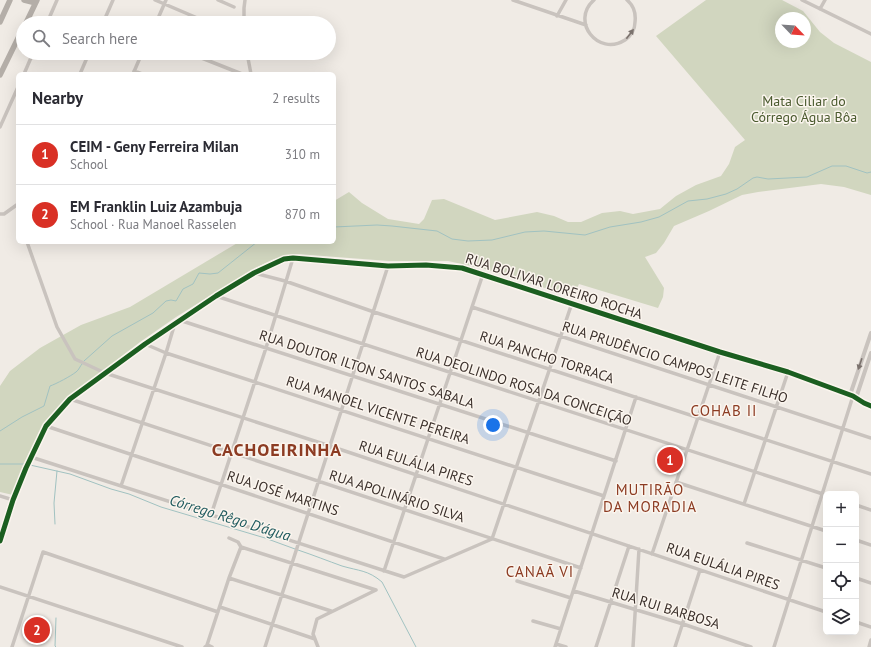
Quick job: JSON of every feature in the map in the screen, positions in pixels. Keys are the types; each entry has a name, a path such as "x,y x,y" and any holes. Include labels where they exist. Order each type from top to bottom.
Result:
{"highway":[{"path":"0,22 10,0"},
{"path":"24,0 32,2 36,0"},
{"path":"29,16 36,0"},
{"path":"0,74 16,42"}],"street":[{"path":"49,16 57,0"},
{"path":"106,16 113,0"},
{"path":"155,0 165,2 194,16"},
{"path":"218,0 234,7"},
{"path":"244,16 245,0"},
{"path":"513,0 586,25"},
{"path":"557,16 566,0"},
{"path":"593,0 586,10 586,25 590,34 596,40 603,44 611,45 626,39 632,33 635,25 636,17 634,9 627,0"},
{"path":"802,0 871,34"},
{"path":"820,9 825,0"},
{"path":"159,16 165,2"},
{"path":"25,72 30,60"},
{"path":"81,72 86,60"},
{"path":"134,72 139,60"},
{"path":"207,60 237,72"},
{"path":"248,60 251,72"},
{"path":"0,127 16,91"},
{"path":"0,214 4,214 16,205"},
{"name":"RUA EULÁLIA PIRES","path":"28,244 57,327 75,359 105,373 330,446 823,611"},
{"path":"211,515 266,348 293,258"},
{"name":"RUA BOLIVAR LOREIRO ROCHA","path":"0,540 26,468 46,426 70,399 145,344 216,296 254,273 284,259 293,258 388,266 446,266 462,268 720,352 788,372 853,396 871,406"},
{"path":"264,647 388,266"},
{"name":"RUA PANCHO TORRACA","path":"254,273 285,281 374,312 871,474"},
{"path":"384,571 483,274"},
{"name":"RUA DEOLINDO ROSA DA CONCEIÇÃO","path":"216,296 823,495"},
{"path":"31,457 404,577 492,539 572,303"},
{"name":"RUA PRUDÊNCIO CAMPOS LEITE FILHO","path":"472,307 871,438"},
{"name":"RUA DOUTOR ILTON SANTOS SABALA","path":"180,320 616,461"},
{"path":"121,486 175,323"},
{"path":"825,491 871,333"},
{"name":"RUA MANOEL VICENTE PEREIRA","path":"145,344 166,353 604,496"},
{"path":"652,554 720,352"},
{"path":"853,396 871,353"},
{"path":"744,504 788,372"},
{"path":"566,647 556,645 636,397"},
{"name":"RUA APOLINÁRIO SILVA","path":"70,399 581,568"},
{"name":"RUA JOSÉ MARTINS","path":"46,426 444,559"},
{"path":"676,482 823,529"},
{"path":"0,496 14,500"},
{"path":"774,647 812,526 823,498"},
{"path":"859,506 871,510"},
{"path":"229,538 238,542 241,547 376,590 316,619 313,634 318,647"},
{"path":"859,541 871,545"},
{"path":"747,543 823,567"},
{"path":"596,647 629,546"},
{"path":"212,647 206,646 241,547"},
{"path":"632,647 639,550"},
{"path":"12,647 43,552 218,612"},
{"path":"675,647 700,570"},
{"path":"229,578 331,611"},
{"path":"859,579 871,583"},
{"path":"517,581 571,598"},
{"path":"0,587 182,647"},
{"name":"RUA RUI BARBOSA","path":"574,591 751,647"},
{"path":"220,607 314,639"},
{"path":"533,621 561,629"},
{"path":"859,623 871,627"},
{"path":"869,647 871,640"}],"green space":[{"name":"Mata Ciliar do Córrego Água Bôa","path":"706,0 782,0 804,12 775,12 775,48 811,48 811,21 820,32 834,43 871,62 871,195 844,187 821,184 758,192 742,195 674,226 656,253 645,257 664,288 663,297 658,308 579,284 573,297 485,269 448,261 389,261 297,254 274,259 253,269 176,317 140,342 68,398 44,426 13,495 0,492 0,386 10,371 40,348 81,325 130,307 236,244 336,244 336,200 349,192 362,203 388,219 419,224 424,219 432,200 444,199 495,220 537,212 554,216 568,222 581,222 602,213 620,211 633,214 660,209 676,196 696,185 721,176 729,164 735,147 745,140 656,36"}],"waterway":[{"name":"Córrego Rêgo D'água","path":"336,227 377,225 392,226 437,231 452,239 468,241 492,240 525,232 544,231 585,235 610,227 641,222 659,217 688,201 707,199 726,194 757,177 768,179 807,177 832,166 846,166 867,173 871,172"},
{"path":"84,361 112,336 153,313 166,301 176,301 183,289 193,284 199,273 218,273 254,244"},
{"path":"0,431 22,417 44,406 50,386 74,374 82,364"},
{"name":"Córrego Rêgo D'água","path":"0,464 27,464"},
{"name":"Córrego Rêgo D'água","path":"30,465 70,474 129,494 161,507 265,538 295,549"},
{"path":"55,524 54,503 57,471"},
{"name":"Córrego Rêgo D'água","path":"298,550 342,566 368,573 382,582 416,647"},
{"path":"56,618 56,647"}],"cycle path":[{"path":"0,541 13,500 46,426 70,399 145,344 216,296 254,273 284,259 293,258 388,266 426,265 462,268 720,352 788,372 853,396 871,406"}],"place":[{"name":"CEIM - Geny Ferreira Milan","path":"670,460"},
{"name":"EM Franklin Luiz Azambuja","path":"37,630"}],"district":[{"name":"COHAB II","path":"724,411"},
{"name":"CACHOEIRINHA","path":"277,450"},
{"name":"MUTIRÃO DA MORADIA","path":"650,498"},
{"name":"CANAÃ VI","path":"540,572"}]}
